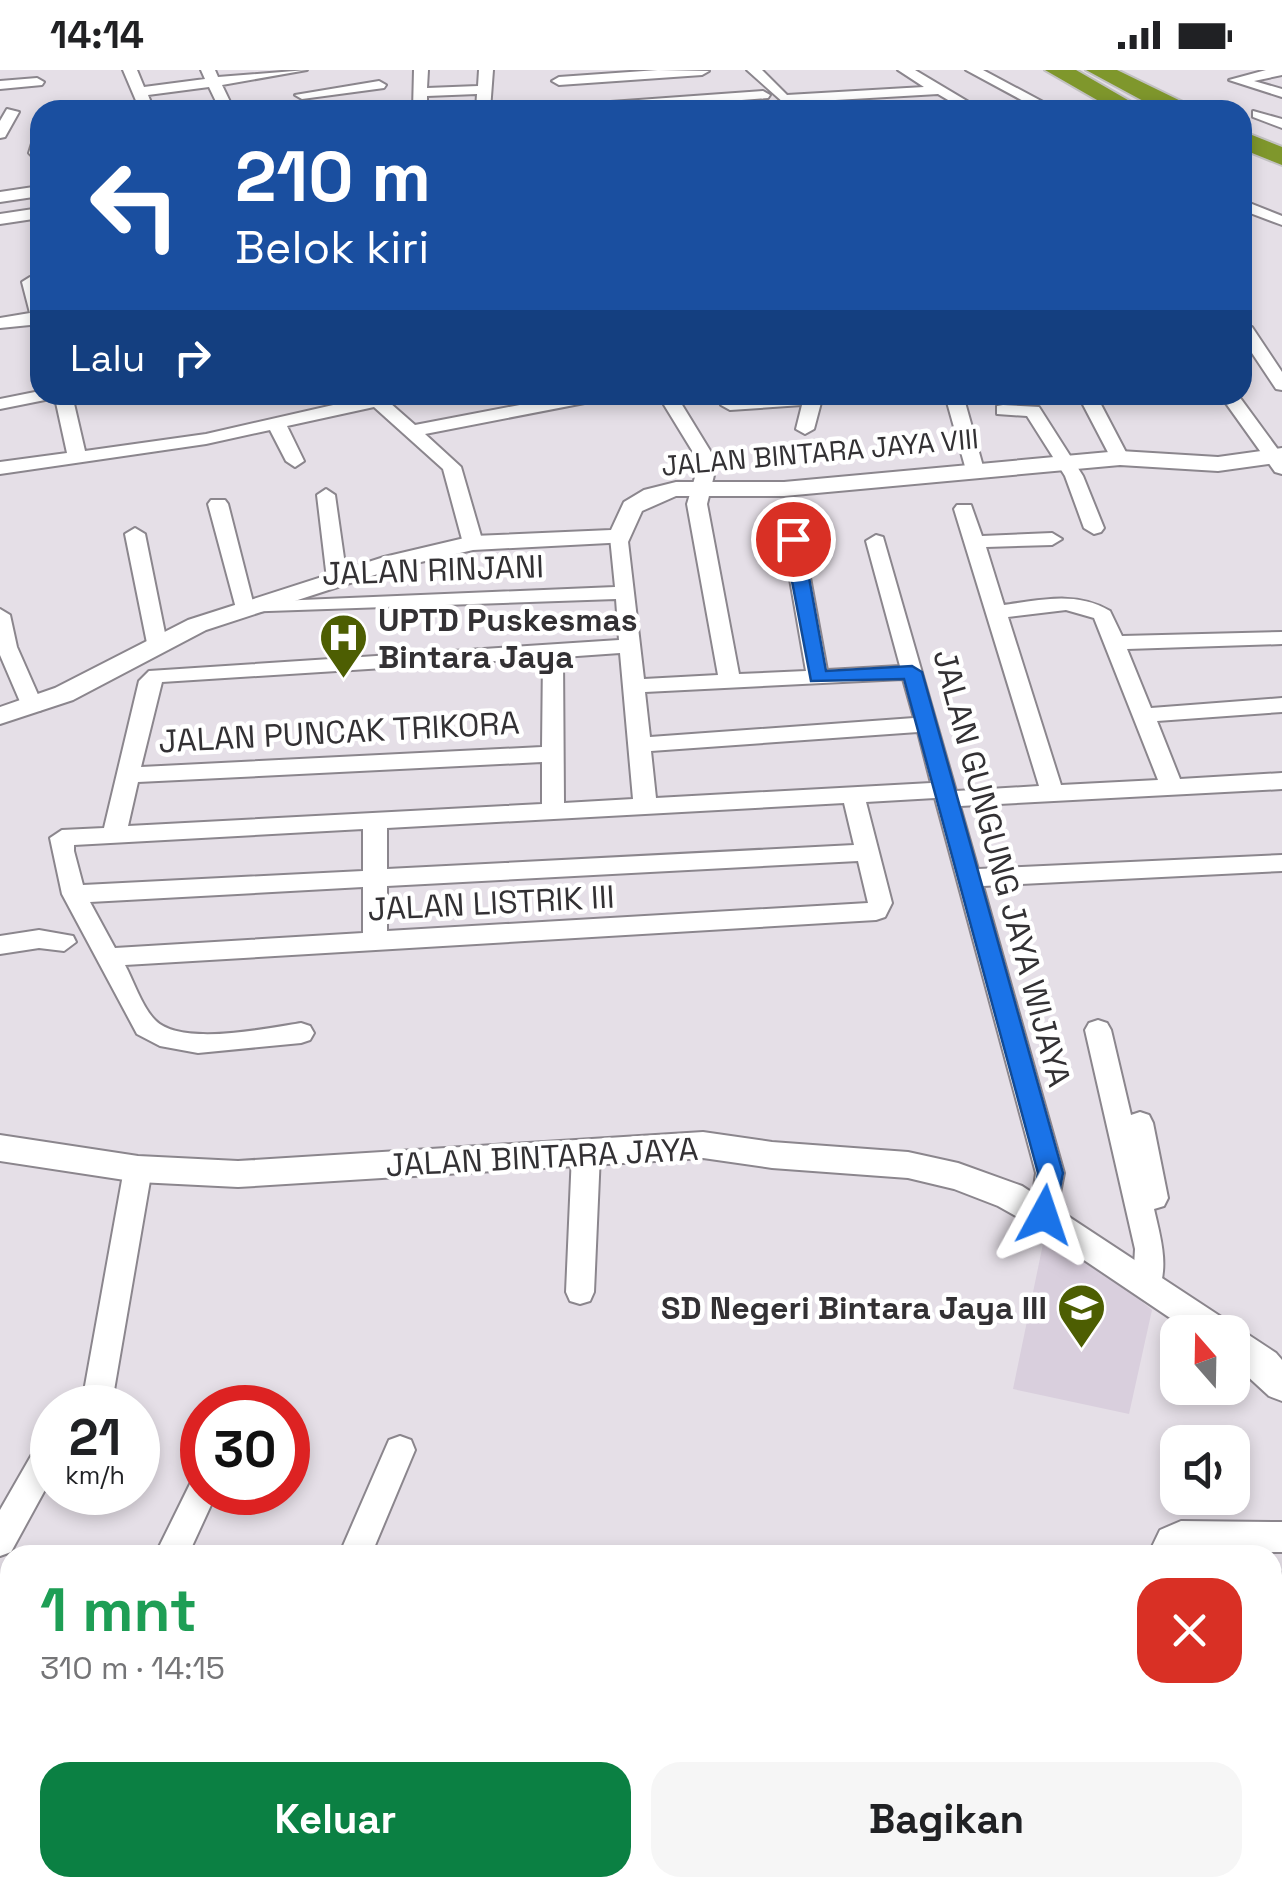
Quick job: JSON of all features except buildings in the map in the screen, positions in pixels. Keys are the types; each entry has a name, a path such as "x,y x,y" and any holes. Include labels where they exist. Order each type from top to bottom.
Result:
{"highway":[{"path":"1057,70 1116,100"},
{"path":"1098,70 1160,100"},
{"path":"1252,144 1282,157"},
{"path":"1252,165 1282,178"}],"street":[{"path":"130,70 143,100"},
{"path":"140,92 211,76 292,70 305,100"},
{"path":"420,70 420,100"},
{"path":"484,100 486,70"},
{"path":"754,71 776,70"},
{"path":"905,70 957,100"},
{"path":"973,70 1032,100"},
{"path":"754,71 784,100 940,90"},
{"path":"1282,71 1236,80 1282,92"},
{"path":"555,76 702,72"},
{"path":"211,76 222,100"},
{"path":"555,76 575,100"},
{"path":"0,84 37,82"},
{"path":"302,96 379,85"},
{"path":"420,92 483,90"},
{"path":"699,100 763,95"},
{"path":"0,134 12,112"},
{"path":"1258,114 1282,124"},
{"path":"0,197 30,192"},
{"path":"1252,209 1281,222"},
{"path":"0,219 30,214"},
{"path":"1252,219 1281,222"},
{"path":"0,323 30,318"},
{"path":"1252,340 1282,385"},
{"path":"0,404 30,398"},
{"path":"65,405 77,457"},
{"path":"0,468 278,425 345,405"},
{"path":"381,405 452,468 473,543"},
{"path":"411,431 548,405"},
{"path":"673,405 705,457 707,467 697,504 730,681"},
{"path":"805,429 811,405"},
{"path":"957,405 975,470"},
{"path":"1093,405 1120,458"},
{"path":"1237,405 1279,460"},
{"path":"1004,410 1033,411 1066,463 1094,528"},
{"path":"278,425 295,461"},
{"name":"JALAN BINTARA JAYA VIII","path":"620,538 621,528 638,502 669,490 784,489 1120,458 1218,464 1279,460"},
{"path":"326,495 337,579"},
{"path":"218,504 244,608"},
{"path":"964,509 1052,791"},
{"path":"135,534 157,643"},
{"path":"0,716 32,706 157,643 244,608 405,558 473,543 620,538 646,805"},
{"path":"977,542 1052,538"},
{"path":"793,539 818,677"},
{"name":"JALAN GUNGUNG JAYA WIJAYA","path":"876,541 1050,1173 1044,1215"},
{"name":"JALAN RINJANI","path":"244,608 625,594"},
{"path":"996,612 1076,605 1095,608 1103,615 1172,786"},
{"path":"0,615 7,647 32,706"},
{"path":"1117,644 1282,638"},
{"path":"124,662 152,678 630,646"},
{"path":"552,810 553,650"},
{"path":"634,686 912,672"},
{"path":"116,832 152,678"},
{"path":"1146,715 1282,706"},
{"path":"640,745 926,724"},
{"name":"JALAN PUNCAK TRIKORA","path":"130,775 552,754"},
{"path":"301,1033 214,1043 156,1037 146,1027 74,894 62,838 852,794 1052,791 1282,780"},
{"path":"74,894 865,853 852,794"},
{"path":"375,942 376,819"},
{"name":"JALAN LISTRIK III","path":"109,957 876,910 880,903 865,853"},
{"path":"969,878 1282,863"},
{"path":"0,945 39,939 64,942"},
{"path":"1098,1030 1156,1249"},
{"path":"1140,1123 1156,1249 1157,1291"},
{"name":"JALAN BINTARA JAYA","path":"0,1148 138,1169 238,1174 703,1145 772,1155 908,1165 958,1176 1010,1196 1193,1315"},
{"path":"580,1292 586,1154"},
{"path":"100,1385 138,1169"},
{"path":"1250,1355 1282,1385"},
{"path":"359,1545 400,1450"},
{"path":"0,1541 30,1487"},
{"path":"176,1545 191,1515"},
{"path":"1169,1545 1181,1536 1282,1536"}],"shaded area":[{"name":"SD Negeri Bintara Jaya III","path":"1044,1239 1077,1248 1152,1310 1129,1414 1013,1389"}],"place":[{"name":"UPTD Puskesmas Bintara Jaya","path":"343,680"},
{"name":"SD Negeri Bintara Jaya III","path":"1082,1350"}],"route":[{"path":"793,539 818,677 912,672 1050,1173 1044,1215"}]}
